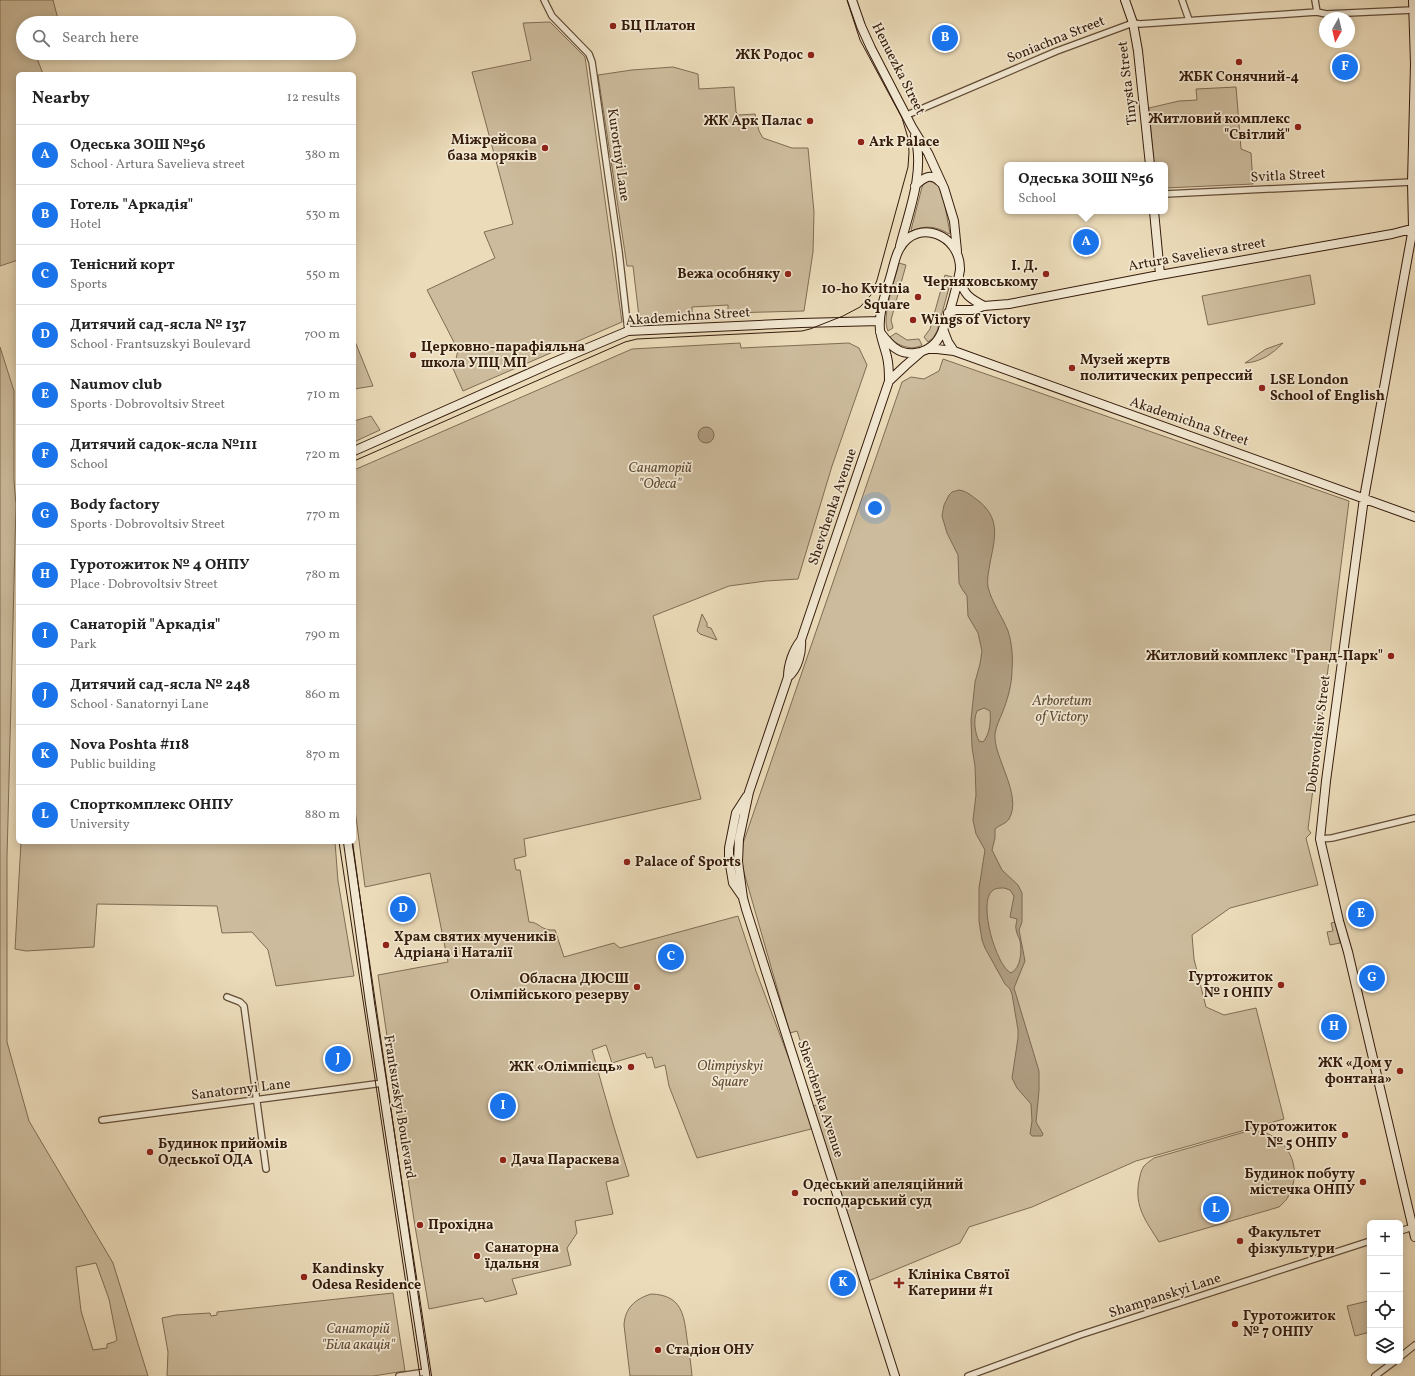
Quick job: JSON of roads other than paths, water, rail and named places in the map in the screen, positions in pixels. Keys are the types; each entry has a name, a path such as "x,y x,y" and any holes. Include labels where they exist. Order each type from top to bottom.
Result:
{"street":[{"name":"Kurortnyi Lane","path":"544,0 552,16 589,54 592,62 619,252 628,331"},
{"name":"Henuezka Street","path":"852,0 861,26 871,48 907,115 918,150 919,162 915,187 899,249"},
{"name":"Tinysta Street","path":"1125,0 1133,23 1138,50 1150,162"},
{"path":"1182,0 1189,20"},
{"path":"1315,0 1316,12"},
{"name":"Dobrovoltsiv Street","path":"1413,0 1414,64 1412,182 1414,228 1364,498 1327,774 1320,839 1415,1237"},
{"name":"Soniachna Street","path":"907,115 1057,51 1133,23 1140,24 1316,12 1326,14 1413,10"},
{"name":"Henuezka Street","path":"912,127 928,152 944,188 954,221 957,252"},
{"path":"915,187 924,178 931,176 936,178 944,188"},
{"name":"Svitla Street","path":"1168,194 1412,182"},
{"path":"1154,214 1160,274"},
{"name":"Artura Savelieva street","path":"948,313 956,310 972,310 984,306 1046,297 1160,274 1392,234 1414,228"},
{"path":"926,233 939,235 944,238 950,242 957,252 960,264 959,275 943,329 937,341 925,350 907,353 897,350 880,332 880,321 882,307 899,249 908,239 919,234 926,233"},
{"path":"959,275 966,294 972,300 984,306"},
{"name":"Akademichna Street","path":"356,450 628,331 880,321"},
{"path":"943,329 954,352"},
{"name":"Shevchenka Avenue","path":"880,332 888,364 889,381 801,640 802,649 793,673 788,677 749,792 739,839 738,854 743,898 895,1376"},
{"name":"Akademichna Street","path":"925,350 937,349 954,352 1415,517"},
{"name":"Shevchenka Avenue","path":"889,381 925,350"},
{"path":"1320,839 1332,838 1415,818"},
{"name":"Frantsuzskyi Boulevard","path":"348,844 370,1003 427,1374"},
{"path":"227,996 240,1002 244,1006 266,1170"},
{"name":"Sanatornyi Lane","path":"102,1120 383,1084"},
{"path":"1403,1230 1412,1227"},
{"name":"Shampanskyi Lane","path":"968,1376 1080,1335 1367,1242"},
{"path":"1403,1355 1415,1345"},
{"path":"1376,1376 1391,1364"},
{"path":"399,1376 427,1374"}],"tram line":[{"path":"356,460 625,342 637,339 802,331 843,316 860,307 871,295 877,280 908,167 909,152 908,138 902,118 860,40 847,0"},
{"path":"339,844 420,1376"},
{"path":"352,844 430,1376"}],"place":[{"name":"БЦ Платон","path":"613,26"},
{"name":"Готель \"Аркадія\"","path":"945,38"},
{"name":"ЖК Родос","path":"811,55"},
{"name":"ЖБК Сонячний-4","path":"1239,62"},
{"name":"Дитячий садок-ясла №111","path":"1345,67"},
{"name":"ЖК Арк Палас","path":"810,121"},
{"name":"Житловий комплекс \"Світлий\"","path":"1298,127"},
{"name":"Ark Palace","path":"861,142"},
{"name":"Міжрейсова база моряків","path":"545,148"},
{"name":"Одеська ЗОШ №56","path":"1086,242"},
{"name":"Вежа особняку","path":"788,274"},
{"name":"І. Д. Черняховському","path":"1046,274"},
{"name":"10-ho Kvitnia Square","path":"918,297"},
{"name":"Wings of Victory","path":"913,320"},
{"name":"Церковно-парафіяльна школа УПЦ МП","path":"413,355"},
{"name":"Музей жертв политических репрессий","path":"1072,368"},
{"name":"LSE London School of English","path":"1262,388"},
{"name":"Житловий комплекс \"Гранд-Парк\"","path":"1391,656"},
{"name":"Palace of Sports","path":"627,862"},
{"name":"Дитячий сад-ясла № 137","path":"403,909"},
{"name":"Naumov club","path":"1361,914"},
{"name":"Храм святих мучеників Адріана і Наталії","path":"386,945"},
{"name":"Тенісний корт","path":"671,957"},
{"name":"Body factory","path":"1372,978"},
{"name":"Гуртожиток № 1 ОНПУ","path":"1281,985"},
{"name":"Обласна ДЮСШ Олімпійського резерву","path":"637,987"},
{"name":"Гуротожиток № 4 ОНПУ","path":"1334,1027"},
{"name":"Дитячий сад-ясла № 248","path":"338,1059"},
{"name":"ЖК «Олімпієць»","path":"631,1067"},
{"name":"ЖК «Дом у фонтана»","path":"1400,1071"},
{"name":"Санаторій \"Аркадія\"","path":"503,1106"},
{"name":"Гуротожиток № 5 ОНПУ","path":"1345,1135"},
{"name":"Будинок прийомів Одеської ОДА","path":"150,1152"},
{"name":"Дача Параскева","path":"503,1160"},
{"name":"Будинок побуту містечка ОНПУ","path":"1363,1182"},
{"name":"Одеський апеляційний господарський суд","path":"795,1193"},
{"name":"Спорткомплекс ОНПУ","path":"1216,1209"},
{"name":"Прохідна","path":"420,1225"},
{"name":"Факультет фізкультури","path":"1240,1241"},
{"name":"Санаторна їдальня","path":"477,1256"},
{"name":"Kandinsky Odesa Residence","path":"304,1277"},
{"name":"Nova Poshta #118","path":"843,1283"},
{"name":"Клініка Святої Катерини #1","path":"899,1283"},
{"name":"Гуротожиток № 7 ОНПУ","path":"1235,1324"},
{"name":"Стадіон ОНУ","path":"658,1350"}],"park label":[{"name":"Санаторій \"Одеса\"","path":"660,476"},
{"name":"Arboretum of Victory","path":"1062,710"},
{"name":"Olimpiyskyi Square","path":"730,1074"},
{"name":"Санаторій \"Біла акація\"","path":"358,1338"}]}
